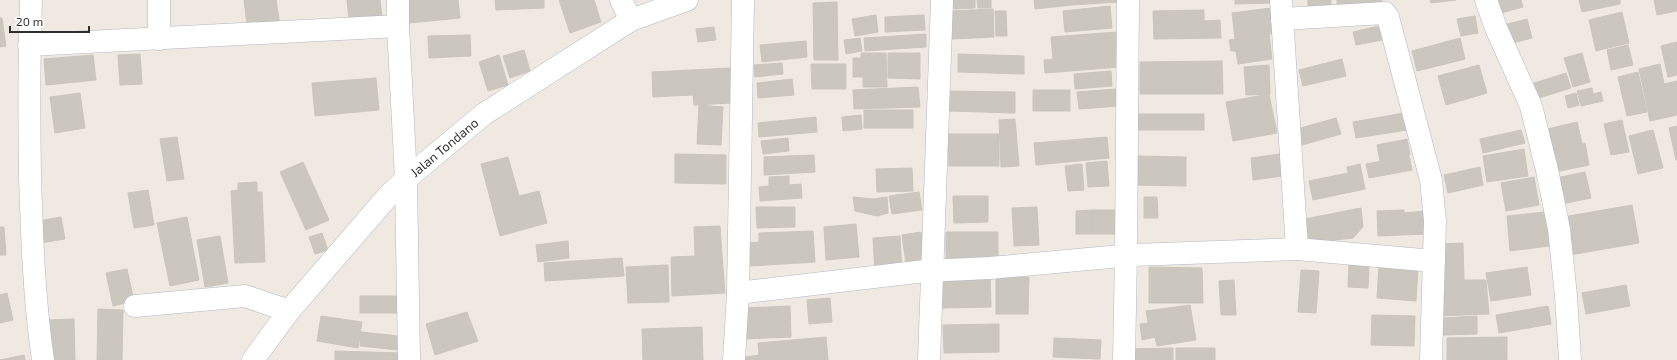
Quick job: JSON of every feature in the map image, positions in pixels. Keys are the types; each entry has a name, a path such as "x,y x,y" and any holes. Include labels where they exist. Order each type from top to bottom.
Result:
{"street":[{"path":"31,0 29,45 32,257 44,360"},
{"path":"159,0 159,39"},
{"path":"398,0 406,179 409,360"},
{"path":"621,0 631,20"},
{"name":"Jalan Tondano","path":"253,360 290,311 389,195 484,114 631,20 658,5 687,0"},
{"path":"734,360 738,293 743,0"},
{"path":"929,360 942,0"},
{"path":"1124,360 1128,0"},
{"path":"1486,0 1496,28 1531,106 1547,170 1559,229 1566,296 1570,360"},
{"path":"1297,249 1282,10 1385,13 1387,15 1431,180 1435,221 1431,360"},
{"path":"29,45 398,26"},
{"path":"738,293 932,271 990,268 1126,255 1297,249 1434,261"},
{"path":"135,306 245,296 290,311"}],"building":[{"path":"244,0 276,0 280,26 247,25"},
{"path":"347,0 380,0 382,17 349,21"},
{"path":"407,0 458,0 460,18 409,23"},
{"path":"495,0 544,0 544,8 496,10"},
{"path":"559,0 594,0 601,22 570,33"},
{"path":"953,0 975,0 975,8 954,9"},
{"path":"977,0 991,0 991,8 978,8"},
{"path":"1034,0 1071,0 1072,5 1035,9"},
{"path":"1071,0 1119,0 1119,2 1072,5"},
{"path":"1235,0 1272,0 1272,3 1235,4"},
{"path":"1308,0 1331,0 1331,13 1308,13"},
{"path":"1337,0 1382,0 1382,5 1337,7"},
{"path":"1430,0 1456,0 1431,3"},
{"path":"1501,0 1521,0 1523,7 1494,15 1490,3"},
{"path":"1579,0 1620,0 1620,4 1582,12"},
{"path":"1654,0 1677,0 1677,11 1657,15"},
{"path":"837,2 838,60 814,60 813,3"},
{"path":"1110,6 1112,28 1065,32 1063,11"},
{"path":"1271,8 1275,33 1235,39 1232,13"},
{"path":"993,9 994,37 952,39 951,11"},
{"path":"1204,10 1204,21 1220,20 1221,38 1154,39 1153,11"},
{"path":"995,11 1006,11 1007,36 996,36"},
{"path":"1622,12 1629,43 1596,51 1589,20"},
{"path":"876,15 878,32 855,36 852,19"},
{"path":"924,15 925,30 885,32 885,17"},
{"path":"1475,16 1478,33 1461,36 1457,19"},
{"path":"0,18 2,18 6,46 0,47"},
{"path":"1527,19 1532,38 1505,45 1500,26"},
{"path":"1379,26 1382,40 1356,45 1353,32"},
{"path":"714,27 716,40 698,42 696,29"},
{"path":"1117,32 1120,67 1045,73 1044,60 1053,59 1051,37"},
{"path":"926,34 926,47 865,51 864,38"},
{"path":"1269,34 1272,59 1238,64 1236,51 1231,51 1229,40"},
{"path":"470,35 471,56 429,58 428,36"},
{"path":"860,38 862,51 846,54 844,40"},
{"path":"1460,38 1465,59 1417,71 1412,51"},
{"path":"806,41 807,57 762,62 760,45"},
{"path":"1677,42 1677,75 1668,77 1661,46"},
{"path":"1628,45 1633,65 1611,70 1607,50"},
{"path":"524,50 530,71 510,78 503,56"},
{"path":"861,53 886,53 887,87 863,87 863,77 853,77 853,58 861,58"},
{"path":"888,53 920,53 920,79 888,78"},
{"path":"1582,53 1590,82 1573,87 1564,58"},
{"path":"140,54 142,84 120,85 118,55"},
{"path":"958,54 1024,56 1024,74 958,72"},
{"path":"93,55 96,80 46,85 44,59"},
{"path":"499,55 508,85 488,91 479,62"},
{"path":"1342,59 1346,76 1303,86 1299,70"},
{"path":"1222,61 1223,94 1140,94 1140,62"},
{"path":"782,63 783,74 755,77 754,65"},
{"path":"811,64 846,64 846,89 812,89"},
{"path":"1660,64 1664,84 1677,81 1677,115 1650,121 1639,69"},
{"path":"1269,65 1270,94 1246,95 1244,67"},
{"path":"1479,65 1487,93 1446,105 1438,76"},
{"path":"730,68 731,103 694,105 693,95 653,97 652,72"},
{"path":"1111,71 1112,86 1075,89 1074,74"},
{"path":"1638,72 1647,112 1627,116 1618,77"},
{"path":"1566,73 1571,88 1529,101 1525,86"},
{"path":"376,78 379,110 315,116 312,83"},
{"path":"792,79 794,95 758,98 757,83"},
{"path":"918,87 920,107 854,109 853,90"},
{"path":"1592,88 1593,94 1601,92 1603,101 1581,106 1577,91"},
{"path":"1116,89 1118,106 1079,109 1077,92"},
{"path":"1033,90 1070,90 1070,111 1033,111"},
{"path":"947,91 1015,92 1015,113 948,111"},
{"path":"80,93 85,128 55,133 50,97"},
{"path":"1576,93 1579,105 1568,108 1565,96"},
{"path":"1269,94 1277,133 1233,141 1226,102"},
{"path":"699,105 723,107 721,145 697,144"},
{"path":"864,110 913,110 913,128 864,128"},
{"path":"1404,113 1407,130 1356,138 1353,122"},
{"path":"1138,114 1204,114 1204,130 1138,130"},
{"path":"861,115 862,129 843,131 842,117"},
{"path":"816,117 817,132 759,137 758,123"},
{"path":"1336,118 1341,134 1302,145 1297,129"},
{"path":"1015,119 1019,166 1001,167 999,120"},
{"path":"1622,120 1629,152 1611,155 1604,124"},
{"path":"1577,122 1582,143 1543,151 1539,131"},
{"path":"1677,126 1677,160 1676,160 1669,128"},
{"path":"1521,130 1525,143 1483,153 1480,139"},
{"path":"1653,130 1663,168 1638,174 1629,136"},
{"path":"948,134 999,134 999,166 949,166"},
{"path":"177,137 184,179 167,181 160,139"},
{"path":"1107,137 1109,158 1036,165 1034,143"},
{"path":"788,138 789,151 763,154 761,141"},
{"path":"1407,139 1410,155 1380,161 1377,145"},
{"path":"1585,143 1589,165 1555,172 1551,150"},
{"path":"1524,149 1528,176 1487,182 1483,156"},
{"path":"675,154 726,155 726,184 675,183"},
{"path":"1280,154 1283,176 1253,180 1251,158"},
{"path":"814,155 815,172 764,175 764,157"},
{"path":"1135,156 1186,157 1186,186 1135,185"},
{"path":"1409,156 1412,170 1369,178 1366,164"},
{"path":"508,157 519,196 539,191 547,223 500,236 481,164"},
{"path":"1107,161 1109,186 1088,187 1086,163"},
{"path":"303,162 329,220 306,230 280,172"},
{"path":"1082,164 1084,190 1068,191 1065,166"},
{"path":"1360,164 1365,189 1313,200 1309,181 1348,173 1347,167"},
{"path":"1480,167 1483,185 1448,193 1444,175"},
{"path":"912,168 913,191 877,192 876,169"},
{"path":"1585,172 1591,198 1557,205 1551,179"},
{"path":"789,176 789,185 801,184 802,198 760,201 759,187 769,186 769,177"},
{"path":"1534,177 1539,205 1506,211 1501,183"},
{"path":"257,182 257,192 262,192 265,262 235,263 231,191 238,190 238,183"},
{"path":"148,190 154,225 134,228 128,193"},
{"path":"919,192 922,210 892,214 889,196"},
{"path":"953,196 988,196 988,222 954,223"},
{"path":"853,197 873,199 887,197 888,213 877,216 855,211"},
{"path":"1144,197 1157,197 1158,218 1144,218"},
{"path":"1632,205 1639,243 1570,255 1563,217"},
{"path":"756,207 795,207 795,227 757,228"},
{"path":"1037,207 1039,245 1014,246 1012,208"},
{"path":"1361,208 1363,227 1353,238 1310,243 1305,219"},
{"path":"1092,210 1120,210 1120,234 1092,234"},
{"path":"1092,210 1092,234 1076,234 1076,211"},
{"path":"1404,210 1404,213 1426,211 1427,234 1378,236 1377,211"},
{"path":"1545,212 1549,246 1510,251 1507,216"},
{"path":"61,217 65,239 41,243 38,221"},
{"path":"187,217 199,280 170,286 157,223"},
{"path":"856,224 859,257 826,260 824,227"},
{"path":"720,226 722,255 695,256 694,227"},
{"path":"0,227 4,227 6,255 0,255"},
{"path":"813,231 815,262 750,266 749,243 759,242 759,233"},
{"path":"921,232 925,267 907,270 902,235"},
{"path":"946,232 998,232 998,263 946,263"},
{"path":"322,233 328,250 315,254 309,237"},
{"path":"220,236 228,283 205,287 197,240"},
{"path":"900,236 902,271 875,273 873,238"},
{"path":"568,241 569,258 538,262 536,245"},
{"path":"1463,243 1464,280 1486,280 1489,314 1437,316 1440,244"},
{"path":"722,255 725,293 672,296 671,257"},
{"path":"622,258 624,276 545,281 544,263"},
{"path":"1349,263 1369,264 1368,288 1348,287"},
{"path":"668,265 669,302 628,303 626,267"},
{"path":"1379,265 1418,268 1416,301 1377,298"},
{"path":"1149,267 1202,268 1203,303 1149,303"},
{"path":"1527,267 1531,295 1491,301 1486,273"},
{"path":"127,269 134,301 113,306 106,273"},
{"path":"1301,270 1319,271 1316,313 1298,312"},
{"path":"990,274 991,307 942,308 941,275"},
{"path":"996,277 1029,277 1028,314 996,314"},
{"path":"1234,280 1236,315 1221,315 1219,281"},
{"path":"1626,285 1630,306 1586,314 1582,293"},
{"path":"7,293 13,320 0,323 0,295"},
{"path":"360,296 402,296 402,313 360,313"},
{"path":"830,298 832,322 809,324 807,300"},
{"path":"1190,305 1196,340 1157,346 1155,337 1142,340 1140,324 1148,323 1146,311"},
{"path":"790,306 791,337 743,339 741,308"},
{"path":"1548,306 1551,324 1499,333 1496,315"},
{"path":"98,309 123,310 122,360 97,360"},
{"path":"467,312 478,341 435,355 426,324"},
{"path":"1372,315 1415,316 1414,346 1371,345"},
{"path":"321,316 362,322 358,348 317,341"},
{"path":"1477,316 1477,334 1443,335 1443,318"},
{"path":"74,319 75,360 50,360 49,320"},
{"path":"999,324 999,352 944,353 943,325"},
{"path":"702,327 703,360 643,360 642,329"},
{"path":"361,332 399,336 398,350 360,346"},
{"path":"826,337 828,360 746,360 745,357 759,355 758,343"},
{"path":"1507,337 1507,360 1447,360 1447,338"},
{"path":"1054,338 1101,340 1100,359 1053,357"},
{"path":"1173,348 1173,360 1130,360 1130,349"},
{"path":"1176,348 1215,348 1215,360 1176,360"},
{"path":"335,351 400,353 400,360 335,360"},
{"path":"24,355 25,360 0,360"}]}
